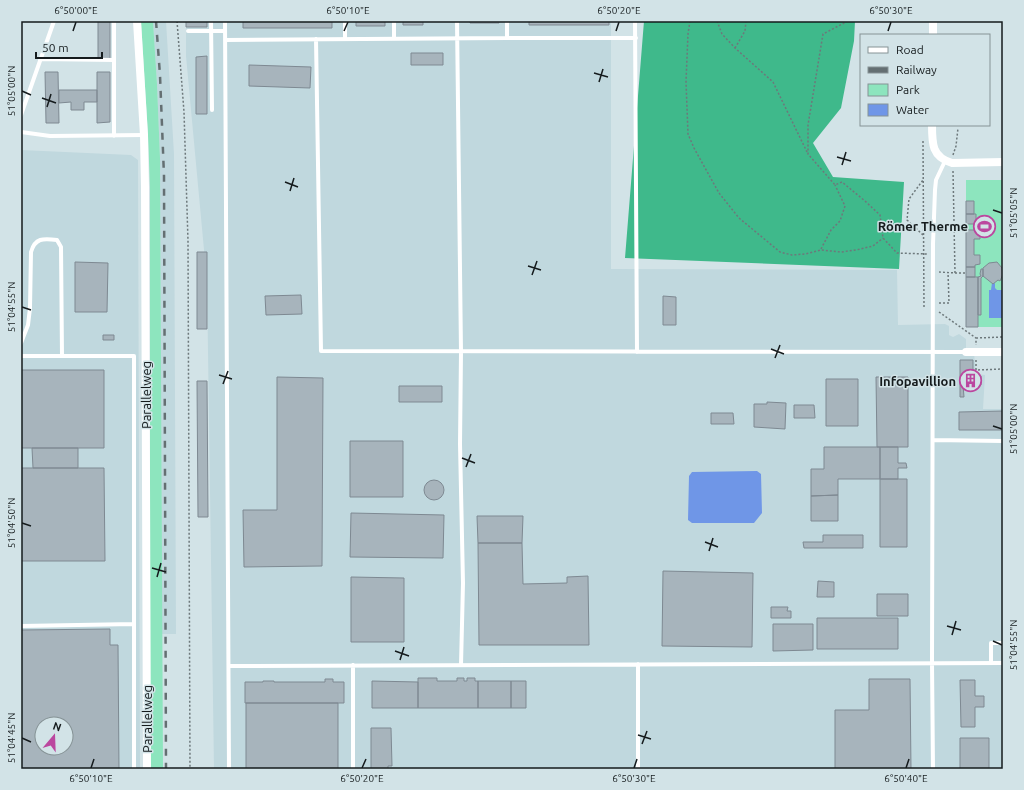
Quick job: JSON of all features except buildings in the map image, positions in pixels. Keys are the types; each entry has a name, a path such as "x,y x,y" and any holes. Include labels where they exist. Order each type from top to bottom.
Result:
{"street":[{"name":"Parallelweg","path":"137,21 144,136 147,769"},
{"path":"933,21 933,34"},
{"path":"932,126 933,147 938,155 949,162 1003,162"},
{"path":"966,352 1003,352"}],"lane":[{"path":"21,115 54,21"},
{"path":"114,21 114,136"},
{"path":"211,21 212,110"},
{"path":"225,21 229,769"},
{"path":"345,21 345,39"},
{"path":"394,21 394,39"},
{"path":"457,21 461,352 460,444 463,583 461,664"},
{"path":"507,21 508,38"},
{"path":"635,21 637,352"},
{"path":"188,31 225,31"},
{"path":"225,40 636,38"},
{"path":"316,39 321,351 966,352"},
{"path":"40,59 114,60"},
{"path":"21,132 50,136 144,136"},
{"path":"933,769 933,253 936,180 949,162"},
{"path":"21,343 28,325 30,308 31,252 33,244 39,240 57,240 61,247 62,356"},
{"path":"21,356 134,356 134,769"},
{"path":"932,440 1003,441"},
{"path":"21,626 134,624"},
{"path":"991,663 991,643 1003,643"},
{"path":"229,666 1003,663"},
{"path":"638,664 638,769"},
{"path":"353,665 353,769"}],"path":[{"path":"177,21 184,112 188,241 190,769"},
{"path":"690,21 686,82 688,134 694,148 719,193 739,218 780,252 792,255 805,254 821,250 841,252 856,250 873,246 883,238"},
{"path":"717,21 722,34 735,48 773,82 808,154 834,185 845,206 840,221 831,230 821,250"},
{"path":"735,48 745,31 746,21"},
{"path":"808,154 808,125 823,34 848,21"},
{"path":"955,273 949,162 956,146 958,128"},
{"path":"923,141 924,306 934,308 976,338 1003,337"},
{"path":"923,180 909,199 907,220 924,236"},
{"path":"834,185 842,182 880,215 883,238 897,253 933,253"},
{"path":"934,272 966,273"},
{"path":"938,311 938,303 949,303 948,272"},
{"path":"976,338 976,370 1003,369"}],"shaded area":[{"path":"153,21 166,21 174,154 176,634 162,634 160,158"},
{"path":"186,21 611,21 611,269 897,270 898,325 945,324 949,326 949,335 953,337 959,334 966,339 966,352 974,353 976,374 985,375 983,409 1003,409 1003,769 214,769 207,282 186,56"},
{"path":"21,150 131,155 138,160 140,769 21,769"}],"green space":[{"path":"141,21 153,21 160,158 163,769 150,769 150,187"},
{"path":"644,21 855,21 854,41 841,108 813,143 833,177 904,182 899,269 625,258"},
{"name":"Römer Therme","path":"966,180 1003,180 1003,327 966,327"}],"water":[{"path":"992,283 995,283 995,288 997,290 1002,290 1003,284 1003,318 989,318 989,290 991,290"},
{"path":"757,471 761,474 762,513 754,523 692,523 688,520 689,476 692,472"}],"railway":[{"path":"156,21 160,75 164,176 166,769"}],"place":[{"name":"Römer Therme","path":"984,226"},
{"name":"Infopavillion","path":"971,381"}]}
